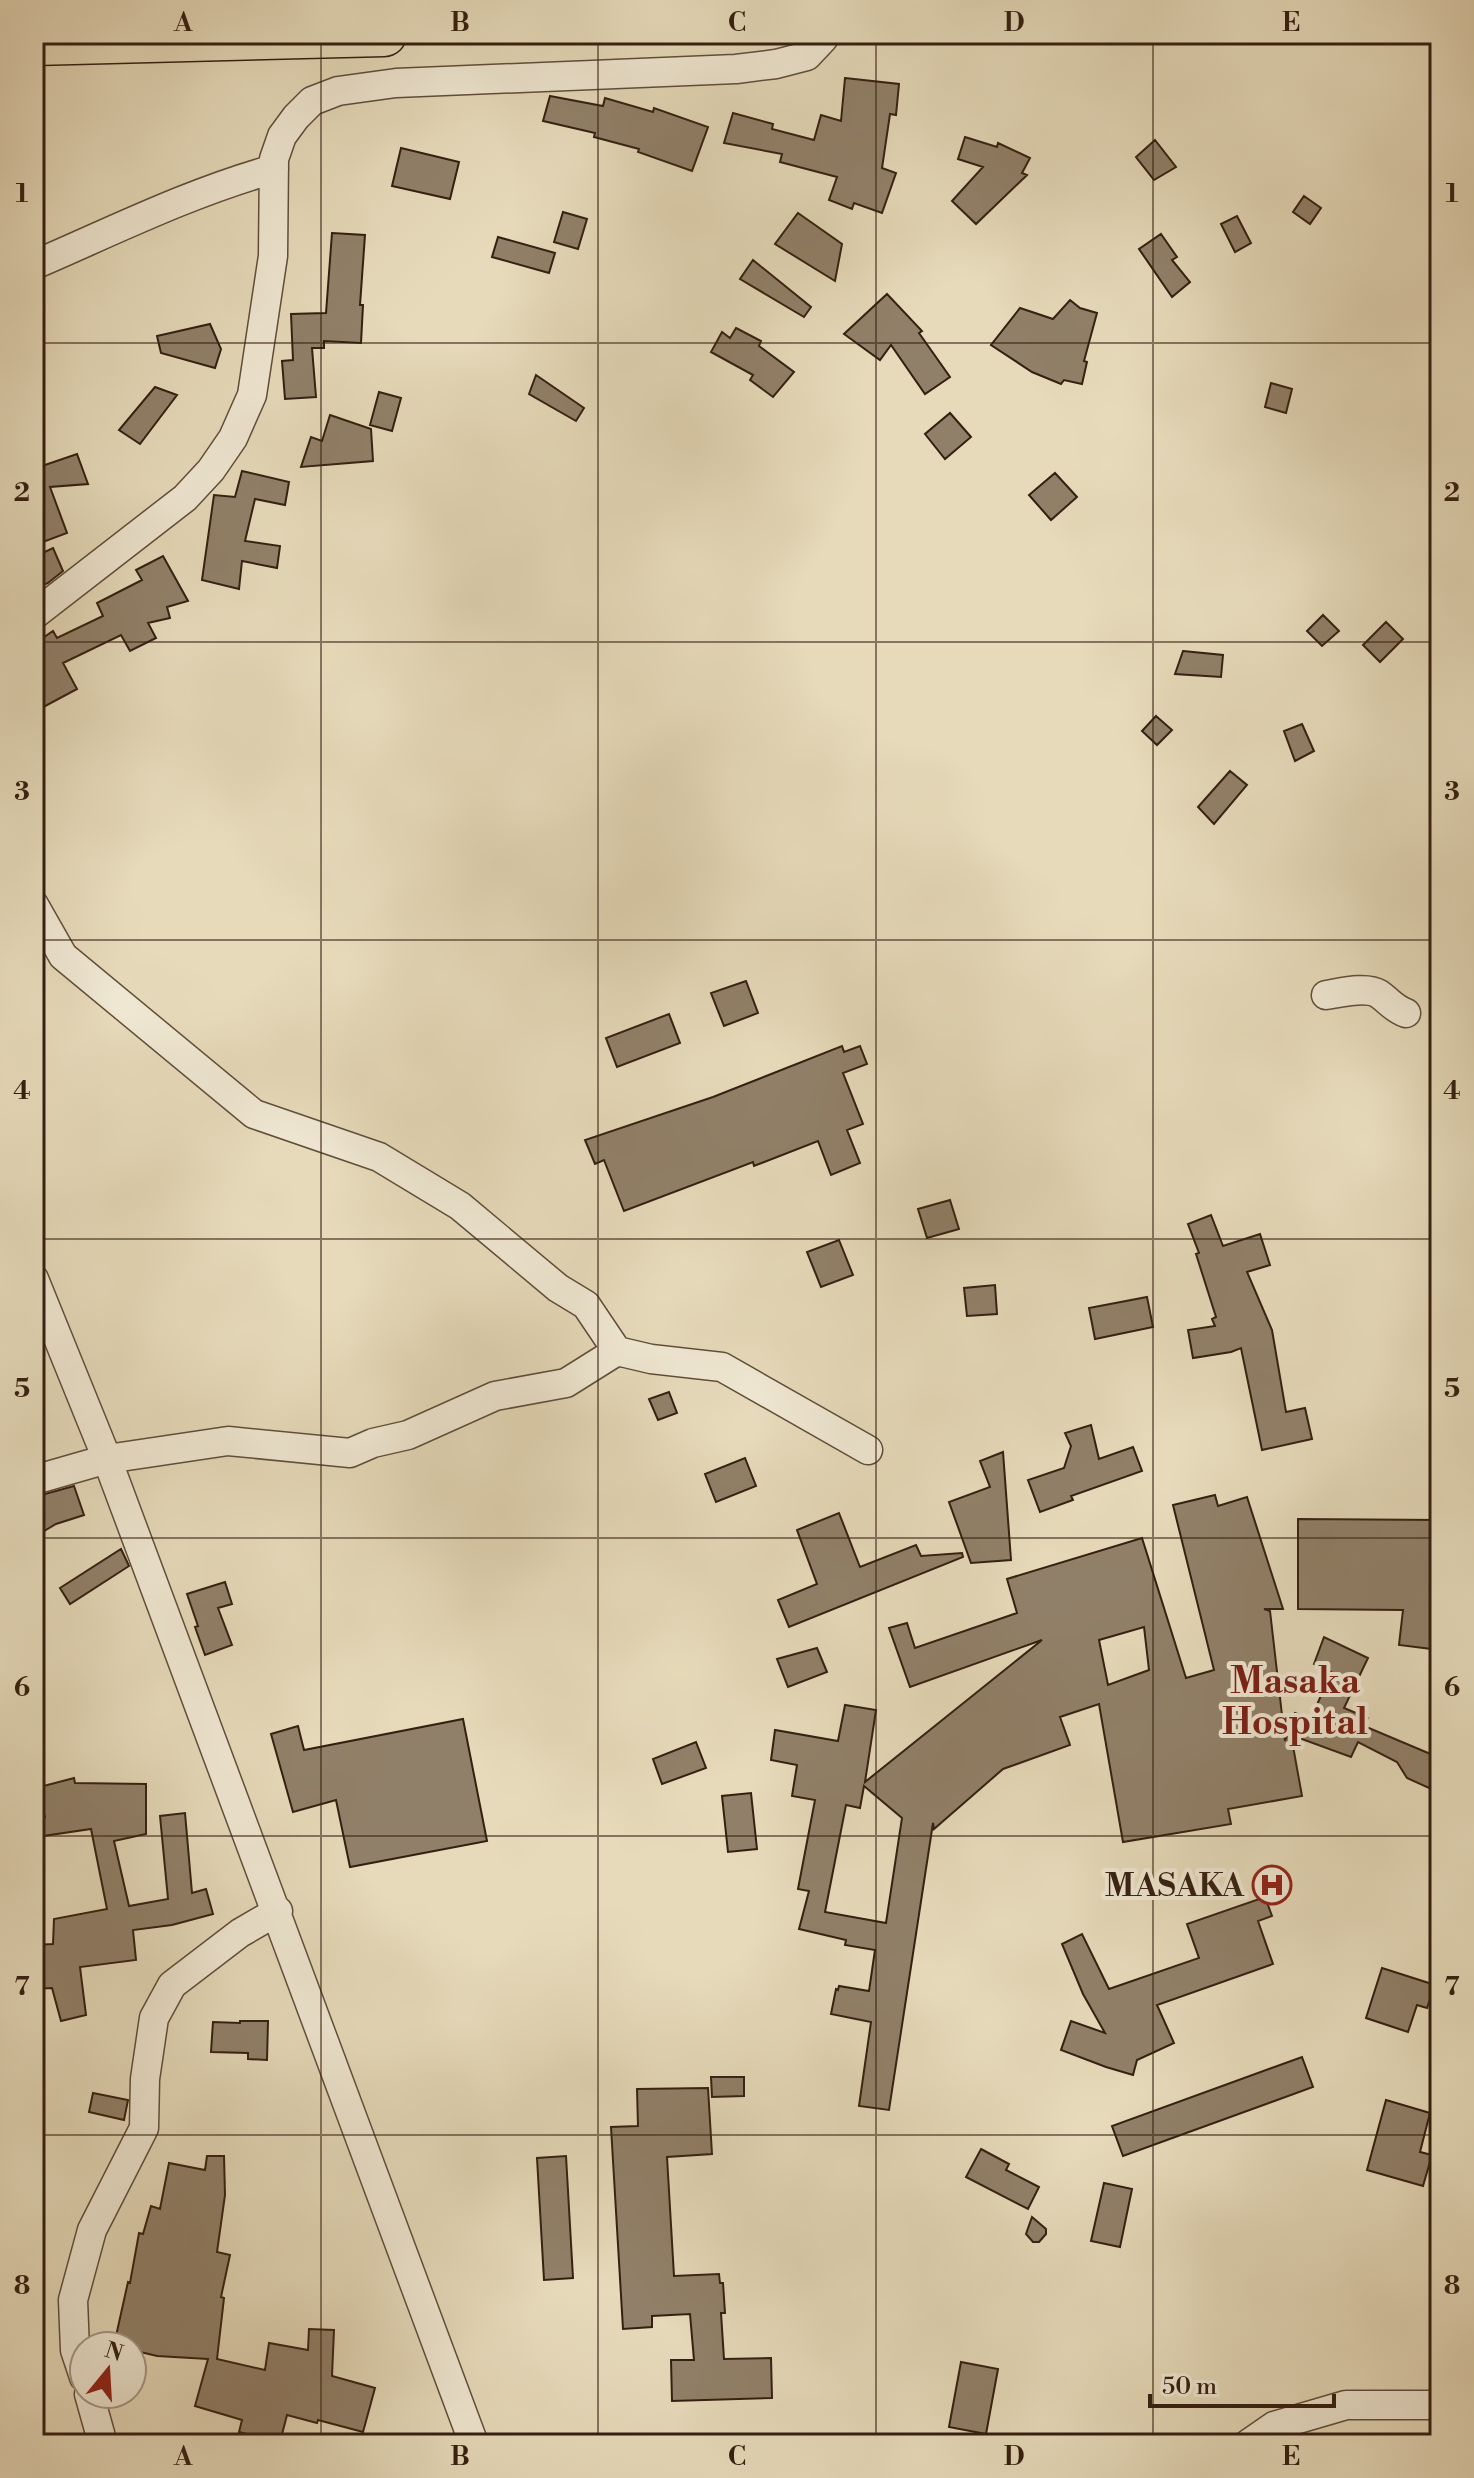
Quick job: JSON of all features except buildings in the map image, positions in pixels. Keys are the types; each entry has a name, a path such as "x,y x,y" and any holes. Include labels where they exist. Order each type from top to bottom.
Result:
{"highway":[{"path":"34,43 90,38 384,34"}],"street":[{"path":"34,615 185,498 211,470 233,438 252,395 261,339 273,256 274,159 282,136 312,101 338,91 396,83 736,69 807,56 823,39 815,34"},
{"path":"34,265 157,211 274,169"},
{"path":"34,905 63,956 254,1114 379,1157 460,1206 558,1288 586,1305 617,1351 651,1359 722,1367 868,1450"},
{"path":"1326,995 1369,991 1406,1013"},
{"path":"34,1279 107,1459 278,1911 474,2444"},
{"path":"34,1480 107,1459 228,1441 350,1453 373,1443 408,1435 495,1396 566,1383 617,1351"},
{"path":"74,2330 73,2300 92,2230 144,2128 145,2079 154,2018 172,1985 240,1933 278,1911"},
{"path":"1248,2444 1274,2426 1346,2405 1440,2405"},
{"path":"93,2410 103,2444"}],"place":[{"name":"MASAKA","path":"1272,1885"}],"district":[{"name":"Masaka Hospital","path":"1295,1700"}]}
